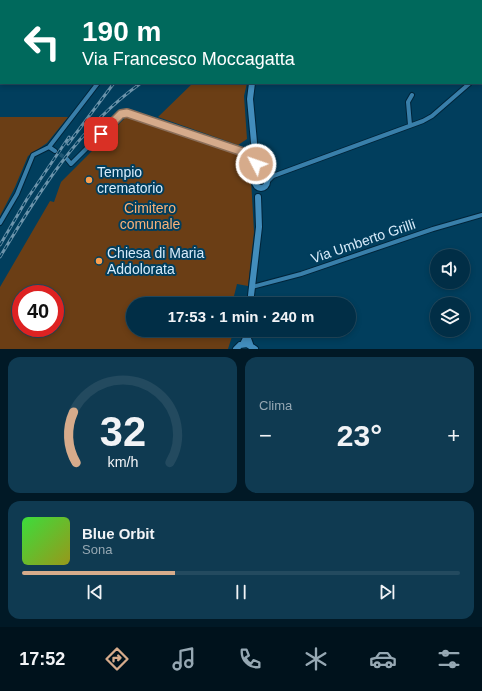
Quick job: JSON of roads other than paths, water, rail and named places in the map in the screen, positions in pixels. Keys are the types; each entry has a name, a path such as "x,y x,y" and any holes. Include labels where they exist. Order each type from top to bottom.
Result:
{"street":[{"path":"0,223 17,194 33,155 49,147 97,84"},
{"path":"251,297 259,227 258,197 255,182 256,163 250,99 252,84"},
{"path":"255,182 264,180 432,116 469,84"},
{"path":"410,125 408,102 412,96"},
{"path":"67,159 71,164 121,114 127,113 243,152 256,163 264,180 258,197"},
{"path":"49,147 55,151"},
{"path":"255,182 257,176 264,180"},
{"name":"Via Umberto Grilli","path":"252,287 301,274 433,229 482,215"},
{"path":"247,344 248,337"},
{"path":"236,349 247,344"},
{"path":"247,344 255,349"}],"tunnel":[{"path":"55,151 67,159"}],"railway":[{"path":"68,144 113,84"},
{"path":"0,257 45,185 62,162 98,120 118,101 140,84"},
{"path":"0,245 27,199 69,137"}],"place":[{"name":"Tempio crematorio","path":"89,180"},
{"name":"Chiesa di Maria Addolorata","path":"99,261"}],"park label":[{"name":"Cimitero comunale","path":"150,216"}]}
